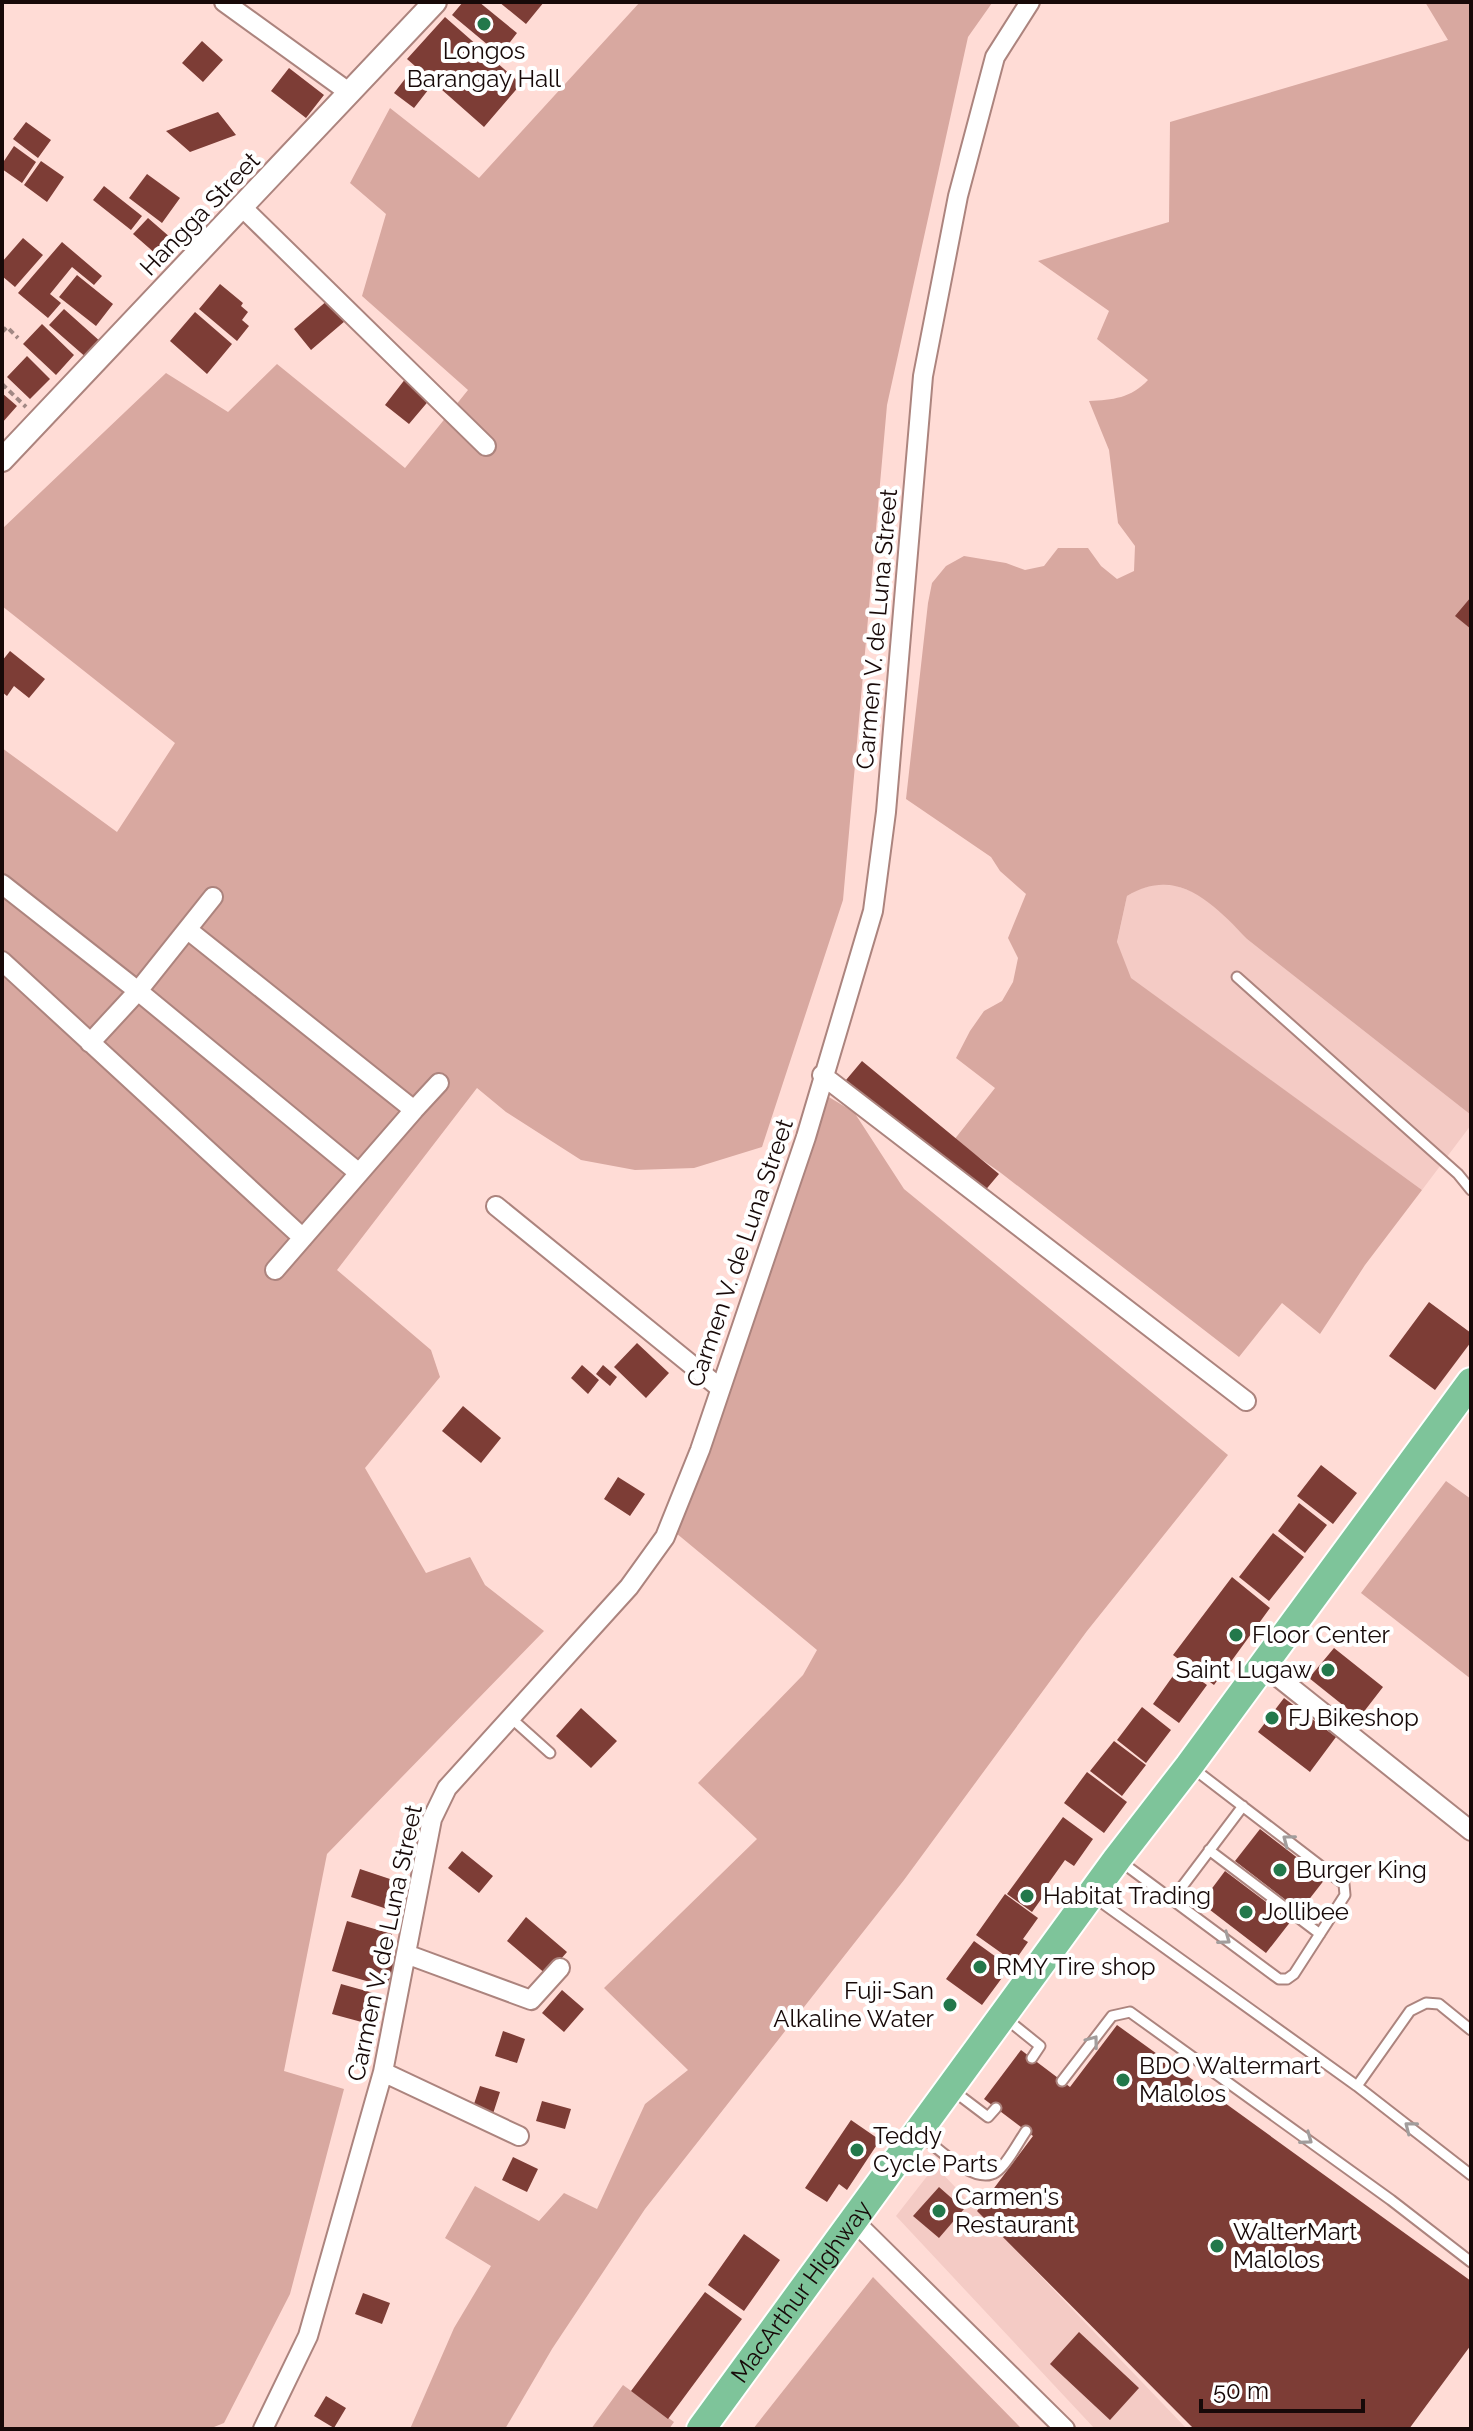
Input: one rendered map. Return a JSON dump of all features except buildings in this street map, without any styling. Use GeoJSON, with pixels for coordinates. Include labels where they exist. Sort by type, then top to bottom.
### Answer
{"type":"FeatureCollection","features":[{"type":"Feature","properties":{"kind":"highway","name":"MacArthur Highway"},"geometry":{"type":"LineString","coordinates":[[701,2429],[1093,1896],[1117,1859],[1471,1382]]}},
{"type":"Feature","properties":{"kind":"street"},"geometry":{"type":"LineString","coordinates":[[224,2],[350,93]]}},
{"type":"Feature","properties":{"kind":"street","name":"Hangga Street"},"geometry":{"type":"LineString","coordinates":[[2,460],[243,208],[434,2]]}},
{"type":"Feature","properties":{"kind":"street","name":"Carmen V. de Luna Street"},"geometry":{"type":"LineString","coordinates":[[263,2429],[308,2336],[383,2072],[432,1819],[447,1788],[629,1587],[665,1537],[700,1450],[806,1137],[873,911],[886,812],[905,565],[926,361],[958,196],[995,57],[1030,2]]}},
{"type":"Feature","properties":{"kind":"street"},"geometry":{"type":"LineString","coordinates":[[243,208],[486,446]]}},
{"type":"Feature","properties":{"kind":"street"},"geometry":{"type":"LineString","coordinates":[[4,888],[138,991],[359,1173]]}},
{"type":"Feature","properties":{"kind":"street"},"geometry":{"type":"LineString","coordinates":[[90,1043],[138,991],[213,897]]}},
{"type":"Feature","properties":{"kind":"street"},"geometry":{"type":"LineString","coordinates":[[188,930],[414,1110]]}},
{"type":"Feature","properties":{"kind":"street"},"geometry":{"type":"LineString","coordinates":[[2,961],[303,1238]]}},
{"type":"Feature","properties":{"kind":"street"},"geometry":{"type":"LineString","coordinates":[[822,1075],[1246,1401]]}},
{"type":"Feature","properties":{"kind":"street"},"geometry":{"type":"LineString","coordinates":[[275,1270],[439,1083]]}},
{"type":"Feature","properties":{"kind":"street"},"geometry":{"type":"LineString","coordinates":[[496,1206],[720,1388]]}},
{"type":"Feature","properties":{"kind":"street"},"geometry":{"type":"LineString","coordinates":[[1263,1665],[1471,1831]]}},
{"type":"Feature","properties":{"kind":"street"},"geometry":{"type":"LineString","coordinates":[[406,1954],[531,2000],[560,1968]]}},
{"type":"Feature","properties":{"kind":"street"},"geometry":{"type":"LineString","coordinates":[[383,2072],[519,2136]]}},
{"type":"Feature","properties":{"kind":"street"},"geometry":{"type":"LineString","coordinates":[[855,2222],[1065,2429]]}},
{"type":"Feature","properties":{"kind":"lane"},"geometry":{"type":"LineString","coordinates":[[1237,977],[1458,1174],[1471,1190]]}},
{"type":"Feature","properties":{"kind":"lane"},"geometry":{"type":"LineString","coordinates":[[511,1718],[550,1753]]}},
{"type":"Feature","properties":{"kind":"lane"},"geometry":{"type":"LineString","coordinates":[[1117,1859],[1279,1979],[1287,1979],[1294,1974],[1345,1895],[1344,1884],[1189,1766]]}},
{"type":"Feature","properties":{"kind":"lane"},"geometry":{"type":"LineString","coordinates":[[1172,1900],[1243,1806]]}},
{"type":"Feature","properties":{"kind":"lane"},"geometry":{"type":"LineString","coordinates":[[1209,1850],[1320,1934]]}},
{"type":"Feature","properties":{"kind":"lane"},"geometry":{"type":"LineString","coordinates":[[1093,1896],[1357,2086],[1471,2175]]}},
{"type":"Feature","properties":{"kind":"lane"},"geometry":{"type":"LineString","coordinates":[[1357,2086],[1410,2011],[1426,2003],[1439,2004],[1471,2030]]}},
{"type":"Feature","properties":{"kind":"lane"},"geometry":{"type":"LineString","coordinates":[[1062,2081],[1112,2016],[1130,2012],[1391,2200],[1471,2262]]}},
{"type":"Feature","properties":{"kind":"lane"},"geometry":{"type":"LineString","coordinates":[[1004,2017],[1040,2046],[1032,2058]]}},
{"type":"Feature","properties":{"kind":"lane"},"geometry":{"type":"LineString","coordinates":[[951,2089],[988,2117],[996,2108]]}},
{"type":"Feature","properties":{"kind":"lane"},"geometry":{"type":"LineString","coordinates":[[919,2133],[972,2174],[983,2176],[997,2172],[1026,2131]]}},
{"type":"Feature","properties":{"kind":"path"},"geometry":{"type":"LineString","coordinates":[[2,332],[7,327],[18,338]]}},
{"type":"Feature","properties":{"kind":"path"},"geometry":{"type":"LineString","coordinates":[[2,384],[40,419]]}},
{"type":"Feature","properties":{"kind":"shaded area"},"geometry":{"type":"Polygon","coordinates":[[[640,2],[992,3],[968,37],[887,405],[843,900],[762,1147],[694,1168],[635,1170],[581,1160],[506,1112],[477,1088],[337,1270],[431,1350],[440,1377],[365,1468],[426,1573],[470,1557],[485,1585],[544,1631],[327,1854],[284,2071],[344,2089],[290,2294],[224,2423],[209,2429],[2,2429],[2,748],[117,832],[175,743],[2,606],[2,529],[166,373],[228,412],[277,364],[405,468],[468,390],[362,296],[386,214],[350,183],[390,108],[479,178],[640,2]]]}},
{"type":"Feature","properties":{"kind":"shaded area"},"geometry":{"type":"Polygon","coordinates":[[[1425,2],[1471,2],[1471,1115],[1247,939],[1208,902],[1178,887],[1162,885],[1127,896],[1117,942],[1131,978],[1422,1190],[1365,1265],[1320,1334],[1282,1303],[1239,1357],[954,1140],[995,1088],[956,1058],[984,1011],[1002,1001],[1013,982],[1018,958],[1008,938],[1026,894],[1000,871],[991,857],[906,799],[928,603],[932,583],[946,566],[964,556],[1006,563],[1025,570],[1044,566],[1058,548],[1088,548],[1101,566],[1117,579],[1134,571],[1135,546],[1118,523],[1109,450],[1089,401],[1121,397],[1148,380],[1097,339],[1109,311],[1038,261],[1169,222],[1170,122],[1448,40],[1425,2]]]}},
{"type":"Feature","properties":{"kind":"shaded area"},"geometry":{"type":"Polygon","coordinates":[[[1158,884],[1200,894],[1247,939],[1471,1115],[1471,1125],[1422,1190],[1130,978],[1117,943],[1127,896],[1158,884]]]}},
{"type":"Feature","properties":{"kind":"shaded area"},"geometry":{"type":"Polygon","coordinates":[[[822,1093],[854,1112],[904,1189],[1228,1455],[1087,1631],[904,1880],[645,2209],[552,2349],[505,2429],[410,2429],[454,2328],[491,2266],[445,2238],[475,2186],[539,2221],[564,2193],[597,2209],[645,2104],[688,2070],[604,1988],[757,1839],[698,1783],[803,1675],[817,1650],[676,1533],[756,1315],[822,1093]]]}},
{"type":"Feature","properties":{"kind":"shaded area"},"geometry":{"type":"Polygon","coordinates":[[[1446,1481],[1471,1499],[1471,1679],[1361,1593],[1446,1481]]]}},
{"type":"Feature","properties":{"kind":"shaded area"},"geometry":{"type":"Polygon","coordinates":[[[935,2166],[1187,2429],[1095,2429],[896,2216],[935,2166]]]}},
{"type":"Feature","properties":{"kind":"shaded area"},"geometry":{"type":"Polygon","coordinates":[[[873,2277],[1022,2429],[753,2429],[873,2277]]]}},
{"type":"Feature","properties":{"kind":"shaded area"},"geometry":{"type":"Polygon","coordinates":[[[623,2385],[674,2422],[669,2429],[591,2429],[623,2385]]]}},
{"type":"Feature","properties":{"kind":"place","name":"Longos Barangay Hall"},"geometry":{"type":"Point","coordinates":[484,24]}},
{"type":"Feature","properties":{"kind":"place","name":"Floor Center"},"geometry":{"type":"Point","coordinates":[1236,1635]}},
{"type":"Feature","properties":{"kind":"place","name":"Saint Lugaw"},"geometry":{"type":"Point","coordinates":[1328,1670]}},
{"type":"Feature","properties":{"kind":"place","name":"FJ Bikeshop"},"geometry":{"type":"Point","coordinates":[1272,1718]}},
{"type":"Feature","properties":{"kind":"place","name":"Burger King"},"geometry":{"type":"Point","coordinates":[1280,1870]}},
{"type":"Feature","properties":{"kind":"place","name":"Habitat Trading"},"geometry":{"type":"Point","coordinates":[1027,1896]}},
{"type":"Feature","properties":{"kind":"place","name":"Jollibee"},"geometry":{"type":"Point","coordinates":[1246,1912]}},
{"type":"Feature","properties":{"kind":"place","name":"RMY Tire shop"},"geometry":{"type":"Point","coordinates":[980,1967]}},
{"type":"Feature","properties":{"kind":"place","name":"Fuji-San Alkaline Water"},"geometry":{"type":"Point","coordinates":[950,2005]}},
{"type":"Feature","properties":{"kind":"place","name":"BDO Waltermart Malolos"},"geometry":{"type":"Point","coordinates":[1123,2080]}},
{"type":"Feature","properties":{"kind":"place","name":"Teddy Cycle Parts"},"geometry":{"type":"Point","coordinates":[857,2150]}},
{"type":"Feature","properties":{"kind":"place","name":"Carmen's Restaurant"},"geometry":{"type":"Point","coordinates":[939,2211]}},
{"type":"Feature","properties":{"kind":"place","name":"WalterMart Malolos"},"geometry":{"type":"Point","coordinates":[1217,2246]}}]}
